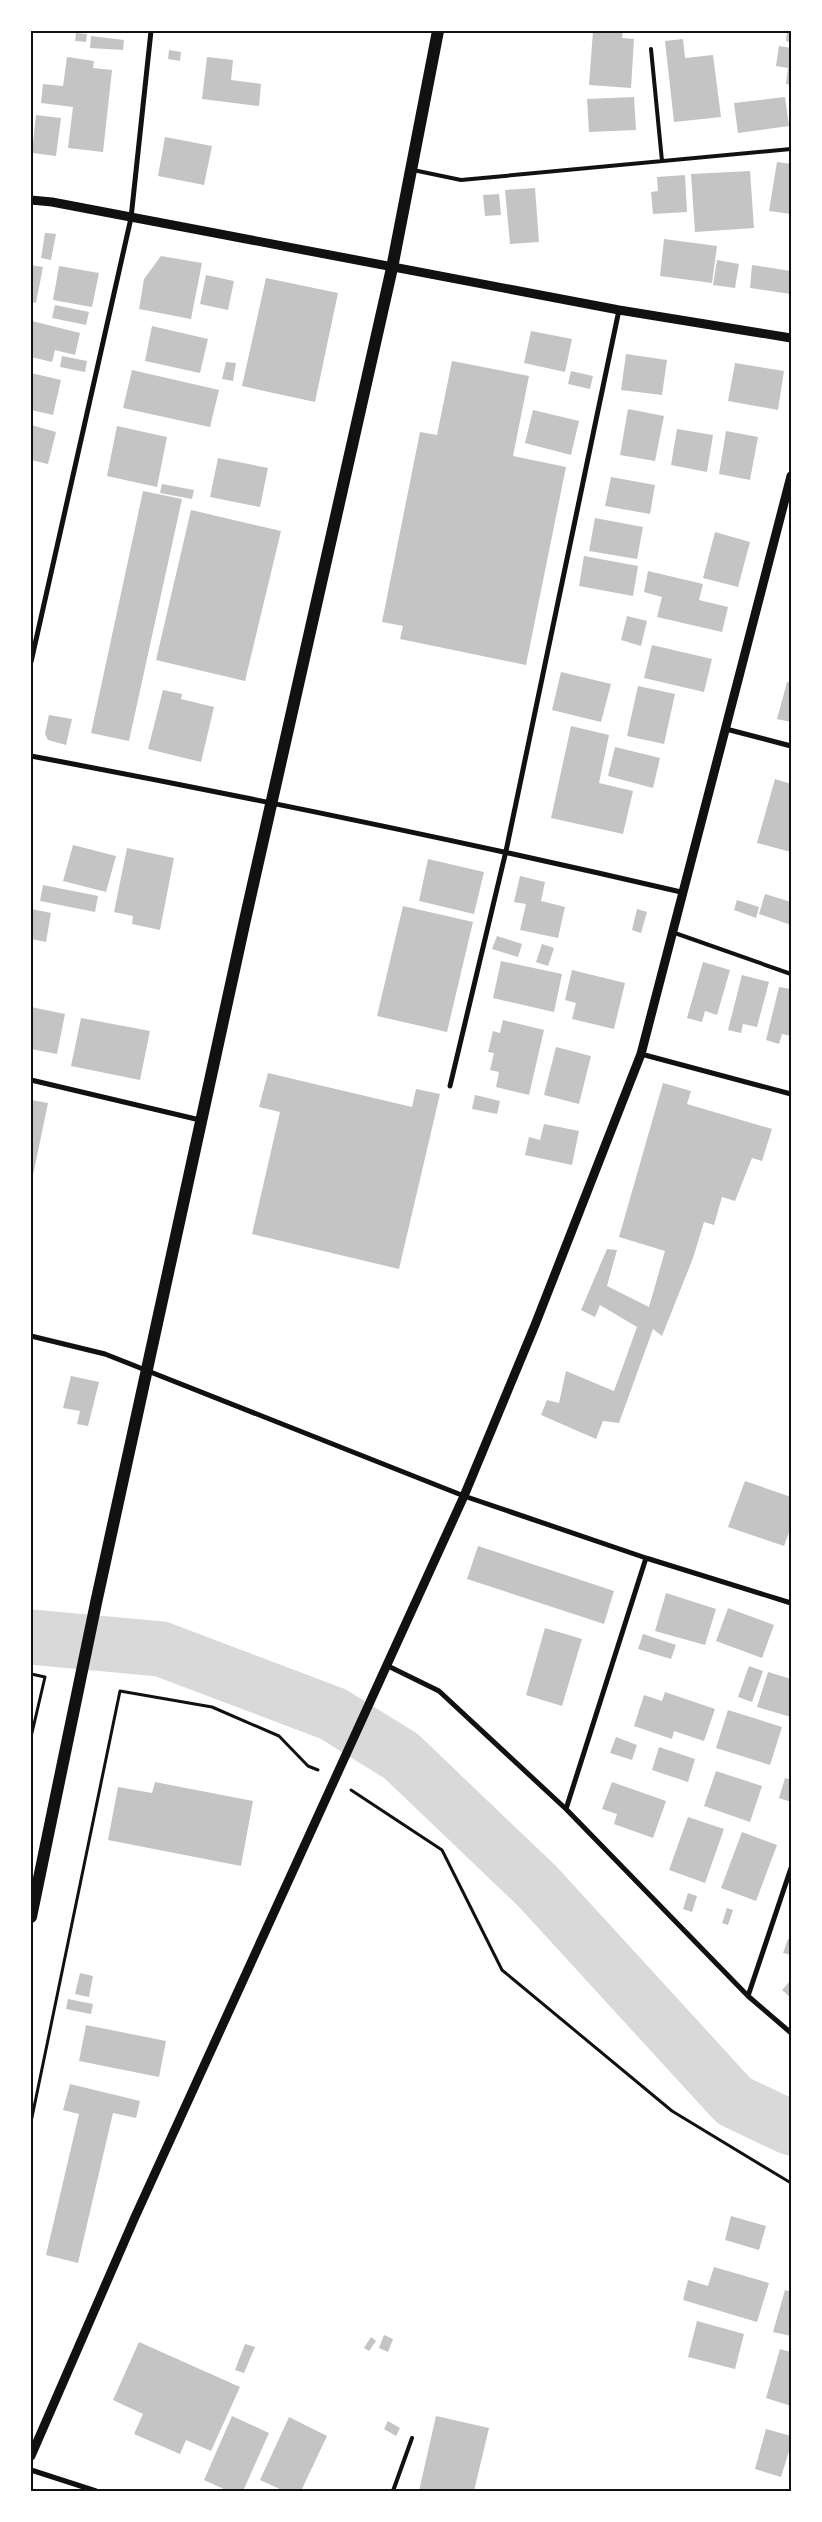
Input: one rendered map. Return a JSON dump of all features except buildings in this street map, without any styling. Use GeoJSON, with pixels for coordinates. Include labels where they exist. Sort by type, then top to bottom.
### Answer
{"type":"FeatureCollection","features":[{"type":"Feature","properties":{"kind":"main road"},"geometry":{"type":"LineString","coordinates":[[31,1917],[83,1662],[201,1120],[392,268],[438,31]]}},
{"type":"Feature","properties":{"kind":"street"},"geometry":{"type":"LineString","coordinates":[[31,662],[131,218],[151,31]]}},
{"type":"Feature","properties":{"kind":"street"},"geometry":{"type":"LineString","coordinates":[[31,200],[52,202],[619,310],[791,338]]}},
{"type":"Feature","properties":{"kind":"street"},"geometry":{"type":"LineString","coordinates":[[450,1086],[506,851],[619,310]]}},
{"type":"Feature","properties":{"kind":"street"},"geometry":{"type":"LineString","coordinates":[[31,2456],[139,2208],[464,1496],[535,1325],[641,1054],[681,892],[726,729],[791,476]]}},
{"type":"Feature","properties":{"kind":"street"},"geometry":{"type":"LineString","coordinates":[[726,729],[791,746]]}},
{"type":"Feature","properties":{"kind":"street"},"geometry":{"type":"LineString","coordinates":[[31,756],[271,801],[506,851],[681,892]]}},
{"type":"Feature","properties":{"kind":"street"},"geometry":{"type":"LineString","coordinates":[[641,1054],[791,1094]]}},
{"type":"Feature","properties":{"kind":"street"},"geometry":{"type":"LineString","coordinates":[[31,1080],[201,1120]]}},
{"type":"Feature","properties":{"kind":"street"},"geometry":{"type":"LineString","coordinates":[[31,1336],[105,1354],[464,1496],[646,1558],[791,1604]]}},
{"type":"Feature","properties":{"kind":"street"},"geometry":{"type":"LineString","coordinates":[[566,1809],[646,1558]]}},
{"type":"Feature","properties":{"kind":"street"},"geometry":{"type":"LineString","coordinates":[[386,1665],[439,1691],[566,1809],[748,1996],[791,2033]]}},
{"type":"Feature","properties":{"kind":"street"},"geometry":{"type":"LineString","coordinates":[[748,1996],[791,1868]]}},
{"type":"Feature","properties":{"kind":"street"},"geometry":{"type":"LineString","coordinates":[[31,2470],[96,2491]]}},
{"type":"Feature","properties":{"kind":"lane"},"geometry":{"type":"LineString","coordinates":[[651,49],[662,161]]}},
{"type":"Feature","properties":{"kind":"lane"},"geometry":{"type":"LineString","coordinates":[[410,170],[462,180],[791,149]]}},
{"type":"Feature","properties":{"kind":"lane"},"geometry":{"type":"LineString","coordinates":[[671,932],[791,974]]}},
{"type":"Feature","properties":{"kind":"lane"},"geometry":{"type":"LineString","coordinates":[[393,2491],[412,2438]]}},
{"type":"Feature","properties":{"kind":"path"},"geometry":{"type":"LineString","coordinates":[[31,1674],[45,1677],[31,1737]]}},
{"type":"Feature","properties":{"kind":"path"},"geometry":{"type":"LineString","coordinates":[[31,2122],[120,1691],[212,1707],[279,1736],[308,1766],[336,1778],[359,1797],[442,1850],[502,1970],[672,2111],[791,2183]]}},
{"type":"Feature","properties":{"kind":"waterway"},"geometry":{"type":"LineString","coordinates":[[31,1637],[161,1649],[333,1714],[401,1756],[538,1887],[734,2101],[791,2128]]}}]}
